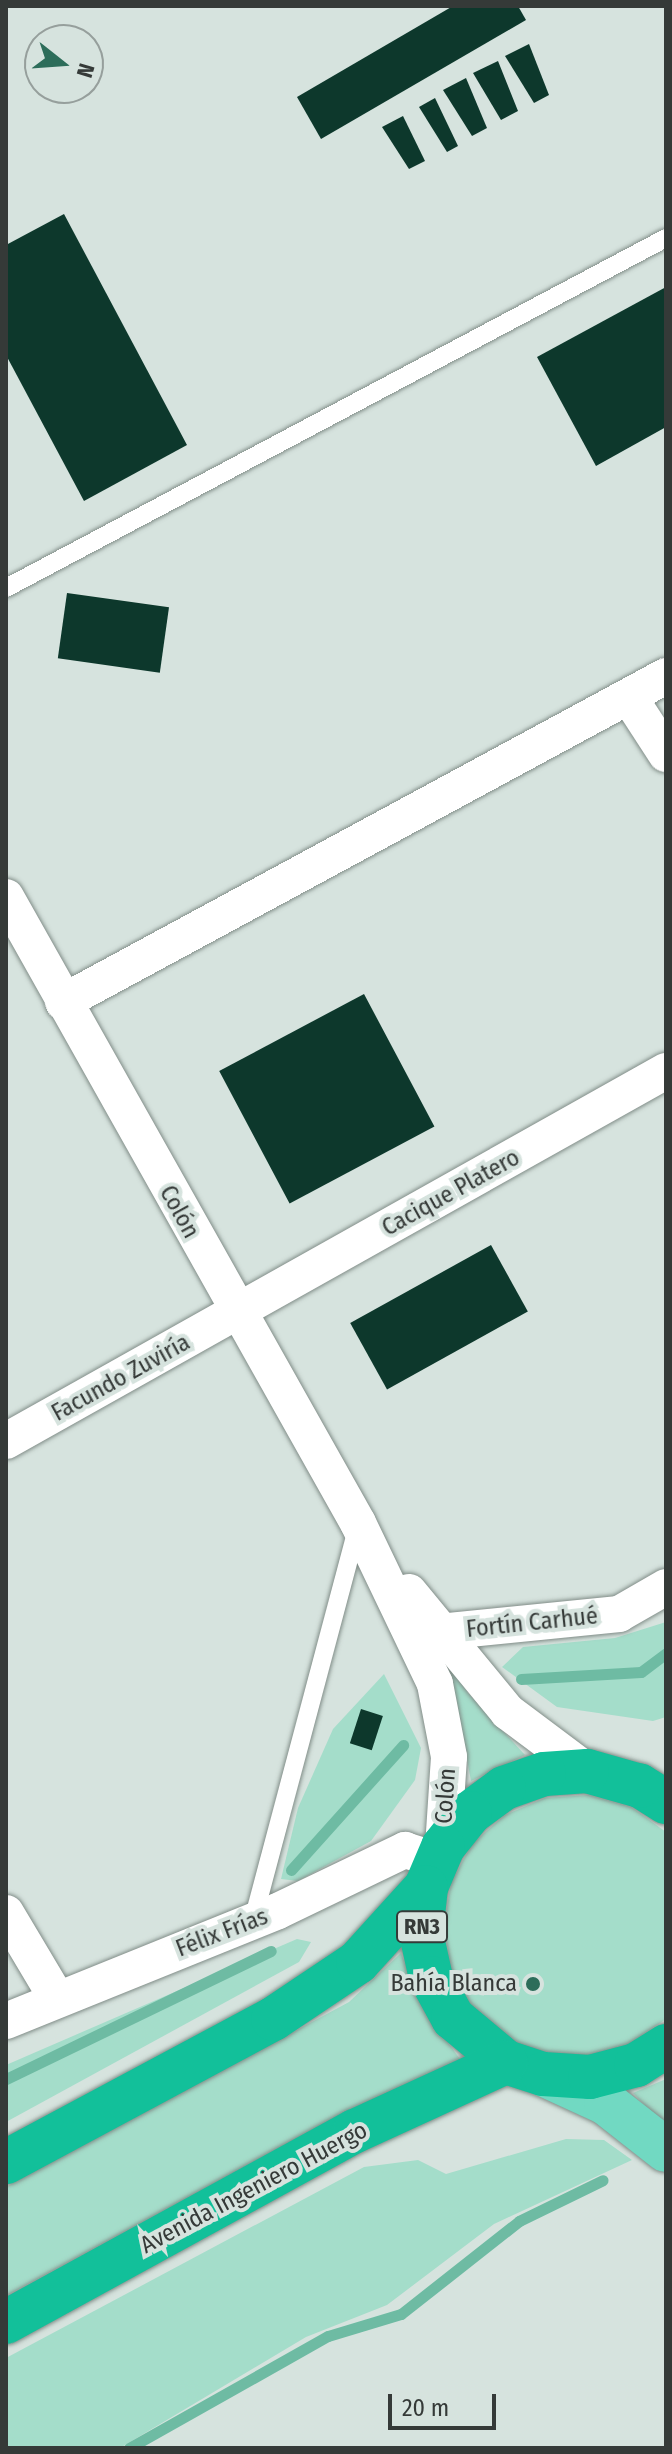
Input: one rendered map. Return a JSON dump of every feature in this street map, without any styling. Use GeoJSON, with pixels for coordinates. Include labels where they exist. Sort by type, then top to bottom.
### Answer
{"type":"FeatureCollection","features":[{"type":"Feature","properties":{"kind":"highway","name":"RN3"},"geometry":{"type":"LineString","coordinates":[[6,2162],[273,2019],[358,1962],[435,1865],[470,1813],[504,1788],[544,1774],[601,1774],[666,1763]]}},
{"type":"Feature","properties":{"kind":"highway"},"geometry":{"type":"LineString","coordinates":[[601,1774],[666,1802]]}},
{"type":"Feature","properties":{"kind":"highway","name":"RN3"},"geometry":{"type":"LineString","coordinates":[[435,1865],[421,1933],[440,1999],[468,2035],[524,2068]]}},
{"type":"Feature","properties":{"kind":"highway"},"geometry":{"type":"LineString","coordinates":[[524,2068],[614,2072],[666,2046]]}},
{"type":"Feature","properties":{"kind":"highway","name":"Avenida Ingeniero Huergo"},"geometry":{"type":"LineString","coordinates":[[6,2322],[355,2131],[524,2068]]}},
{"type":"Feature","properties":{"kind":"main road"},"geometry":{"type":"LineString","coordinates":[[524,2068],[606,2103],[666,2150]]}},
{"type":"Feature","properties":{"kind":"street"},"geometry":{"type":"LineString","coordinates":[[63,1002],[666,676]]}},
{"type":"Feature","properties":{"kind":"street"},"geometry":{"type":"LineString","coordinates":[[629,697],[666,754]]}},
{"type":"Feature","properties":{"kind":"street","name":"Colón"},"geometry":{"type":"LineString","coordinates":[[6,897],[235,1315],[358,1523],[435,1684],[449,1757],[435,1865]]}},
{"type":"Feature","properties":{"kind":"street","name":"Cacique Platero"},"geometry":{"type":"LineString","coordinates":[[235,1315],[666,1071]]}},
{"type":"Feature","properties":{"kind":"street","name":"Facundo Zuviría"},"geometry":{"type":"LineString","coordinates":[[6,1441],[235,1315]]}},
{"type":"Feature","properties":{"kind":"street","name":"Colón"},"geometry":{"type":"LineString","coordinates":[[358,1523],[439,1632],[508,1712],[601,1774]]}},
{"type":"Feature","properties":{"kind":"street","name":"Fortín Carhué"},"geometry":{"type":"LineString","coordinates":[[439,1632],[619,1614],[666,1587]]}},
{"type":"Feature","properties":{"kind":"street","name":"Félix Frías"},"geometry":{"type":"LineString","coordinates":[[6,2021],[56,1997],[253,1920],[405,1850],[435,1865]]}},
{"type":"Feature","properties":{"kind":"street"},"geometry":{"type":"LineString","coordinates":[[6,1913],[56,1997]]}},
{"type":"Feature","properties":{"kind":"lane"},"geometry":{"type":"LineString","coordinates":[[6,588],[666,238]]}},
{"type":"Feature","properties":{"kind":"lane"},"geometry":{"type":"LineString","coordinates":[[253,1920],[358,1523]]}},
{"type":"Feature","properties":{"kind":"green space"},"geometry":{"type":"Polygon","coordinates":[[[666,1622],[666,1717],[653,1721],[557,1707],[502,1667],[523,1647],[615,1638],[666,1622]]]}},
{"type":"Feature","properties":{"kind":"green space"},"geometry":{"type":"Polygon","coordinates":[[[429,1637],[468,1693],[525,1755],[471,1781],[456,1698],[429,1637]]]}},
{"type":"Feature","properties":{"kind":"green space"},"geometry":{"type":"Polygon","coordinates":[[[384,1674],[421,1748],[415,1780],[371,1841],[298,1881],[281,1879],[298,1808],[333,1729],[384,1674]]]}},
{"type":"Feature","properties":{"kind":"green space"},"geometry":{"type":"Polygon","coordinates":[[[589,1795],[631,1807],[666,1832],[666,2019],[624,2047],[583,2057],[540,2053],[502,2035],[471,2007],[451,1969],[444,1926],[451,1883],[472,1844],[505,1815],[545,1798],[589,1795]]]}},
{"type":"Feature","properties":{"kind":"green space"},"geometry":{"type":"Polygon","coordinates":[[[297,1939],[311,1942],[299,1962],[6,2122],[6,2065],[297,1939]]]}},
{"type":"Feature","properties":{"kind":"green space"},"geometry":{"type":"Polygon","coordinates":[[[401,1953],[423,2008],[465,2066],[332,2119],[6,2296],[6,2187],[349,2002],[401,1953]]]}},
{"type":"Feature","properties":{"kind":"green space"},"geometry":{"type":"Polygon","coordinates":[[[666,2079],[666,2127],[633,2093],[666,2079]]]}},
{"type":"Feature","properties":{"kind":"green space"},"geometry":{"type":"Polygon","coordinates":[[[566,2139],[604,2140],[632,2160],[494,2224],[387,2305],[306,2337],[120,2448],[6,2448],[6,2358],[364,2167],[418,2160],[446,2174],[566,2139]]]}},
{"type":"Feature","properties":{"kind":"building"},"geometry":{"type":"Polygon","coordinates":[[[453,6],[518,6],[526,20],[321,139],[297,97],[453,6]]]}},
{"type":"Feature","properties":{"kind":"building"},"geometry":{"type":"Polygon","coordinates":[[[529,44],[549,95],[534,103],[505,56],[529,44]]]}},
{"type":"Feature","properties":{"kind":"building"},"geometry":{"type":"Polygon","coordinates":[[[498,61],[518,111],[501,120],[473,73],[498,61]]]}},
{"type":"Feature","properties":{"kind":"building"},"geometry":{"type":"Polygon","coordinates":[[[466,78],[487,128],[472,136],[443,90],[466,78]]]}},
{"type":"Feature","properties":{"kind":"building"},"geometry":{"type":"Polygon","coordinates":[[[435,98],[458,146],[447,152],[419,107],[435,98]]]}},
{"type":"Feature","properties":{"kind":"building"},"geometry":{"type":"Polygon","coordinates":[[[403,116],[425,161],[409,169],[382,127],[403,116]]]}},
{"type":"Feature","properties":{"kind":"building"},"geometry":{"type":"Polygon","coordinates":[[[64,214],[187,445],[84,501],[6,355],[6,245],[64,214]]]}},
{"type":"Feature","properties":{"kind":"building"},"geometry":{"type":"Polygon","coordinates":[[[666,287],[666,427],[596,466],[537,357],[666,287]]]}},
{"type":"Feature","properties":{"kind":"building"},"geometry":{"type":"Polygon","coordinates":[[[67,593],[169,607],[160,673],[58,658],[67,593]]]}},
{"type":"Feature","properties":{"kind":"building"},"geometry":{"type":"Polygon","coordinates":[[[364,994],[434,1126],[290,1203],[219,1071],[364,994]]]}},
{"type":"Feature","properties":{"kind":"building"},"geometry":{"type":"Polygon","coordinates":[[[491,1245],[528,1311],[387,1390],[350,1323],[491,1245]]]}},
{"type":"Feature","properties":{"kind":"building"},"geometry":{"type":"Polygon","coordinates":[[[361,1709],[383,1716],[372,1750],[350,1743],[361,1709]]]}},
{"type":"Feature","properties":{"kind":"waterway"},"geometry":{"type":"LineString","coordinates":[[521,1679],[641,1672],[666,1653]]}},
{"type":"Feature","properties":{"kind":"waterway"},"geometry":{"type":"LineString","coordinates":[[291,1870],[403,1745]]}},
{"type":"Feature","properties":{"kind":"waterway"},"geometry":{"type":"LineString","coordinates":[[6,2079],[271,1951]]}},
{"type":"Feature","properties":{"kind":"waterway"},"geometry":{"type":"LineString","coordinates":[[129,2448],[328,2336],[401,2314],[519,2221],[603,2180]]}},
{"type":"Feature","properties":{"kind":"place","name":"Bahía Blanca"},"geometry":{"type":"Point","coordinates":[533,1984]}}]}
